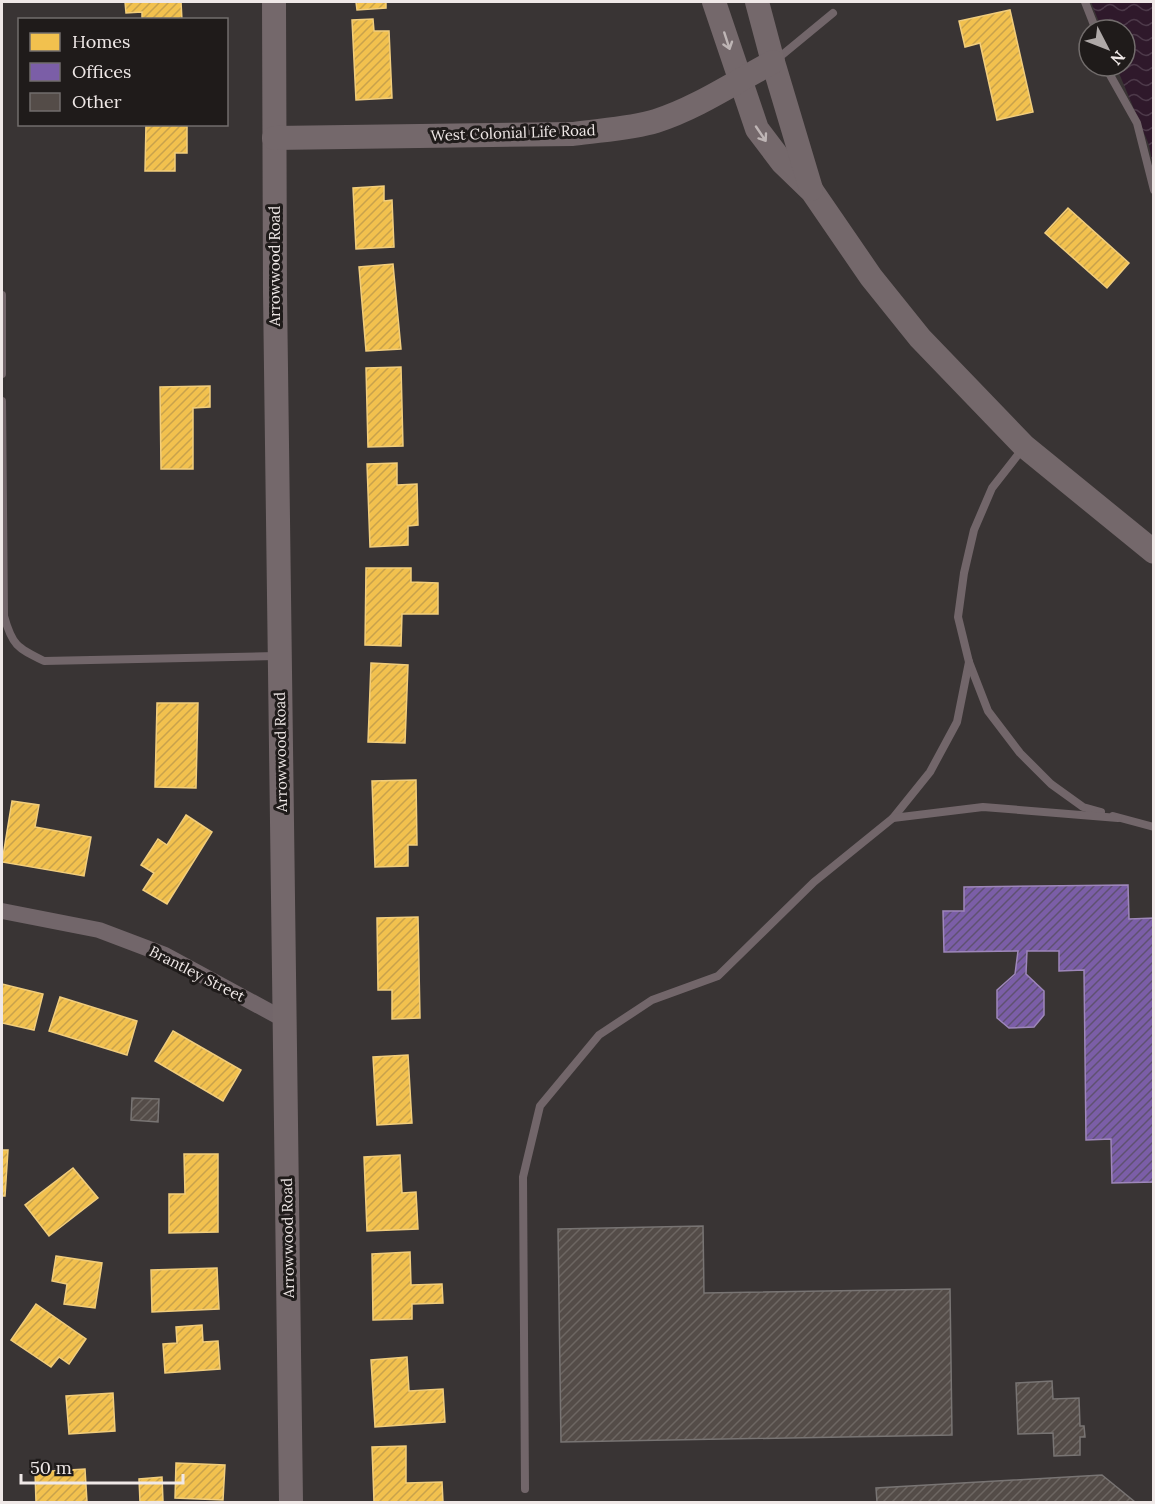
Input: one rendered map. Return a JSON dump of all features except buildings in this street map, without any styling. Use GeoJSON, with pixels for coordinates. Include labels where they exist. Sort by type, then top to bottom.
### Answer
{"type":"FeatureCollection","features":[{"type":"Feature","properties":{"kind":"street","name":"Arrowwood Road"},"geometry":{"type":"LineString","coordinates":[[274,2],[291,1503]]}},
{"type":"Feature","properties":{"kind":"street"},"geometry":{"type":"LineString","coordinates":[[714,2],[757,129],[782,162],[812,191],[871,277],[920,338],[1024,446],[1154,552]]}},
{"type":"Feature","properties":{"kind":"street"},"geometry":{"type":"LineString","coordinates":[[757,2],[812,191]]}},
{"type":"Feature","properties":{"kind":"street","name":"West Colonial Life Road"},"geometry":{"type":"LineString","coordinates":[[274,138],[573,134],[655,121],[694,105],[773,62]]}},
{"type":"Feature","properties":{"kind":"street","name":"Brantley Street"},"geometry":{"type":"LineString","coordinates":[[2,911],[99,930],[165,955],[285,1020]]}},
{"type":"Feature","properties":{"kind":"lane"},"geometry":{"type":"LineString","coordinates":[[1085,2],[1091,18]]}},
{"type":"Feature","properties":{"kind":"lane"},"geometry":{"type":"LineString","coordinates":[[773,62],[834,13]]}},
{"type":"Feature","properties":{"kind":"lane"},"geometry":{"type":"LineString","coordinates":[[1112,78],[1137,123],[1154,190]]}},
{"type":"Feature","properties":{"kind":"lane"},"geometry":{"type":"LineString","coordinates":[[2,295],[2,374]]}},
{"type":"Feature","properties":{"kind":"lane"},"geometry":{"type":"LineString","coordinates":[[2,401],[3,616],[10,638],[23,651],[44,661],[280,656]]}},
{"type":"Feature","properties":{"kind":"lane"},"geometry":{"type":"LineString","coordinates":[[1024,446],[992,488],[974,530],[964,573],[958,617],[969,662],[988,711],[1020,753],[1051,784],[1083,807],[1154,827]]}},
{"type":"Feature","properties":{"kind":"lane"},"geometry":{"type":"LineString","coordinates":[[525,1489],[523,1177],[540,1106],[599,1035],[652,1000],[718,976],[814,882],[893,818],[930,772],[957,722],[969,662]]}},
{"type":"Feature","properties":{"kind":"lane"},"geometry":{"type":"LineString","coordinates":[[893,818],[982,807],[1118,818]]}},
{"type":"Feature","properties":{"kind":"water"},"geometry":{"type":"Polygon","coordinates":[[[1091,2],[1153,2],[1153,166],[1149,145],[1121,78],[1137,78],[1137,18],[1097,18],[1091,2]]]}}]}
